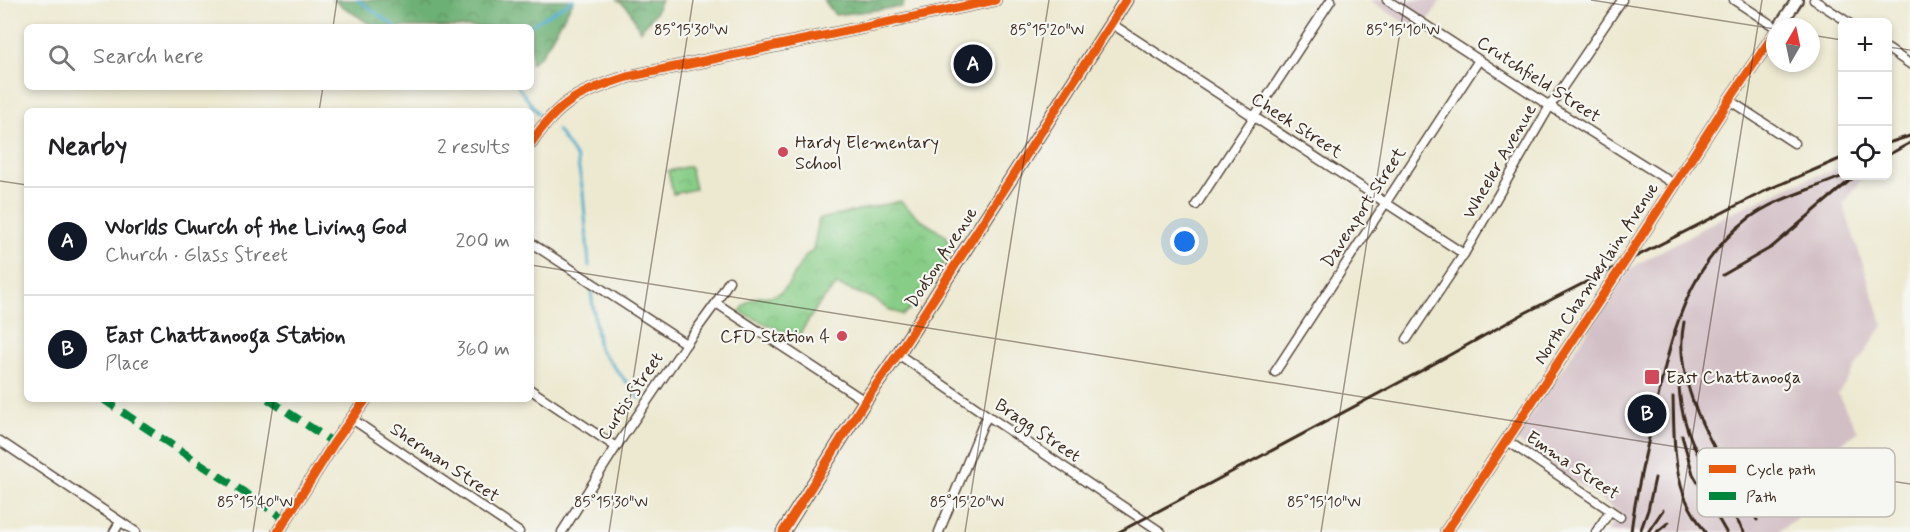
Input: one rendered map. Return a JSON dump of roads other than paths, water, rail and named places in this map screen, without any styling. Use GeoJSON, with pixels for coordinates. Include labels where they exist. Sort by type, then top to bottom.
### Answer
{"type":"FeatureCollection","features":[{"type":"Feature","properties":{"kind":"main road","name":"Dodson Avenue"},"geometry":{"type":"LineString","coordinates":[[783,532],[865,401],[898,354],[1126,0]]}},
{"type":"Feature","properties":{"kind":"street"},"geometry":{"type":"LineString","coordinates":[[534,139],[549,118],[566,103],[593,88],[627,77],[995,0]]}},
{"type":"Feature","properties":{"kind":"street"},"geometry":{"type":"LineString","coordinates":[[1196,206],[1331,0]]}},
{"type":"Feature","properties":{"kind":"street","name":"Crutchfield Street"},"geometry":{"type":"LineString","coordinates":[[1387,0],[1674,184]]}},
{"type":"Feature","properties":{"kind":"street","name":"Wheeler Avenue"},"geometry":{"type":"LineString","coordinates":[[1407,339],[1464,254],[1550,105],[1622,0]]}},
{"type":"Feature","properties":{"kind":"street"},"geometry":{"type":"LineString","coordinates":[[1734,0],[1766,20]]}},
{"type":"Feature","properties":{"kind":"street"},"geometry":{"type":"LineString","coordinates":[[1784,18],[1797,0]]}},
{"type":"Feature","properties":{"kind":"street"},"geometry":{"type":"LineString","coordinates":[[1814,0],[1842,18]]}},
{"type":"Feature","properties":{"kind":"street","name":"Cheek Street"},"geometry":{"type":"LineString","coordinates":[[1112,24],[1464,254]]}},
{"type":"Feature","properties":{"kind":"street","name":"North Chamberlain Avenue"},"geometry":{"type":"LineString","coordinates":[[1446,532],[1766,46]]}},
{"type":"Feature","properties":{"kind":"street"},"geometry":{"type":"LineString","coordinates":[[1892,52],[1910,64]]}},
{"type":"Feature","properties":{"kind":"street","name":"Davenport Street"},"geometry":{"type":"LineString","coordinates":[[1275,372],[1479,60]]}},
{"type":"Feature","properties":{"kind":"street"},"geometry":{"type":"LineString","coordinates":[[1729,100],[1794,143]]}},
{"type":"Feature","properties":{"kind":"street"},"geometry":{"type":"LineString","coordinates":[[534,245],[686,344]]}},
{"type":"Feature","properties":{"kind":"street","name":"Curtis Street"},"geometry":{"type":"LineString","coordinates":[[562,532],[616,447],[729,281]]}},
{"type":"Feature","properties":{"kind":"street"},"geometry":{"type":"LineString","coordinates":[[716,303],[865,401]]}},
{"type":"Feature","properties":{"kind":"street","name":"Bragg Street"},"geometry":{"type":"LineString","coordinates":[[898,354],[1161,532]]}},
{"type":"Feature","properties":{"kind":"street"},"geometry":{"type":"LineString","coordinates":[[534,392],[616,447]]}},
{"type":"Feature","properties":{"kind":"street"},"geometry":{"type":"LineString","coordinates":[[278,532],[334,443],[364,402]]}},
{"type":"Feature","properties":{"kind":"street"},"geometry":{"type":"LineString","coordinates":[[939,532],[988,416]]}},
{"type":"Feature","properties":{"kind":"street","name":"Sherman Street"},"geometry":{"type":"LineString","coordinates":[[352,419],[519,532]]}},
{"type":"Feature","properties":{"kind":"street","name":"Emma Street"},"geometry":{"type":"LineString","coordinates":[[1506,440],[1620,518]]}},
{"type":"Feature","properties":{"kind":"street"},"geometry":{"type":"LineString","coordinates":[[0,441],[136,532]]}},
{"type":"Feature","properties":{"kind":"street"},"geometry":{"type":"LineString","coordinates":[[1596,532],[1610,511]]}},
{"type":"Feature","properties":{"kind":"street"},"geometry":{"type":"LineString","coordinates":[[114,532],[120,522]]}},
{"type":"Feature","properties":{"kind":"waterway"},"geometry":{"type":"LineString","coordinates":[[358,0],[392,24]]}},
{"type":"Feature","properties":{"kind":"waterway"},"geometry":{"type":"LineString","coordinates":[[533,24],[573,0]]}},
{"type":"Feature","properties":{"kind":"waterway"},"geometry":{"type":"LineString","coordinates":[[520,90],[538,113]]}},
{"type":"Feature","properties":{"kind":"waterway"},"geometry":{"type":"LineString","coordinates":[[557,130],[577,159],[583,192],[589,266]]}},
{"type":"Feature","properties":{"kind":"waterway"},"geometry":{"type":"LineString","coordinates":[[591,292],[599,349],[640,398]]}},
{"type":"Feature","properties":{"kind":"railway"},"geometry":{"type":"LineString","coordinates":[[1892,142],[1910,136]]}},
{"type":"Feature","properties":{"kind":"railway"},"geometry":{"type":"LineString","coordinates":[[1892,153],[1910,143]]}},
{"type":"Feature","properties":{"kind":"railway"},"geometry":{"type":"LineString","coordinates":[[1119,532],[1523,314],[1767,190],[1838,160]]}},
{"type":"Feature","properties":{"kind":"railway"},"geometry":{"type":"LineString","coordinates":[[1631,532],[1640,479],[1672,340],[1681,313],[1707,262],[1725,240],[1748,219],[1782,200],[1838,178]]}},
{"type":"Feature","properties":{"kind":"railway"},"geometry":{"type":"LineString","coordinates":[[1723,275],[1772,247],[1850,180]]}},
{"type":"Feature","properties":{"kind":"railway"},"geometry":{"type":"LineString","coordinates":[[1684,322],[1682,348],[1685,374],[1692,400],[1715,448]]}},
{"type":"Feature","properties":{"kind":"railway"},"geometry":{"type":"LineString","coordinates":[[1679,376],[1684,419],[1697,452]]}},
{"type":"Feature","properties":{"kind":"railway"},"geometry":{"type":"LineString","coordinates":[[1673,397],[1675,447],[1680,483],[1688,505],[1705,532]]}},
{"type":"Feature","properties":{"kind":"railway"},"geometry":{"type":"LineString","coordinates":[[1682,436],[1697,481]]}},
{"type":"Feature","properties":{"kind":"railway"},"geometry":{"type":"LineString","coordinates":[[1640,532],[1648,510],[1655,478]]}},
{"type":"Feature","properties":{"kind":"railway"},"geometry":{"type":"LineString","coordinates":[[1648,532],[1663,510]]}},
{"type":"Feature","properties":{"kind":"railway"},"geometry":{"type":"LineString","coordinates":[[1717,517],[1726,532]]}},
{"type":"Feature","properties":{"kind":"railway"},"geometry":{"type":"LineString","coordinates":[[1735,517],[1744,532]]}},
{"type":"Feature","properties":{"kind":"railway"},"geometry":{"type":"LineString","coordinates":[[1657,532],[1669,522]]}},
{"type":"Feature","properties":{"kind":"place","name":"Worlds Church of the Living God"},"geometry":{"type":"Point","coordinates":[973,64]}},
{"type":"Feature","properties":{"kind":"place","name":"Hardy Elementary School"},"geometry":{"type":"Point","coordinates":[783,152]}},
{"type":"Feature","properties":{"kind":"place","name":"CFD Station 4"},"geometry":{"type":"Point","coordinates":[842,336]}},
{"type":"Feature","properties":{"kind":"place","name":"East Chattanooga"},"geometry":{"type":"Point","coordinates":[1652,377]}},
{"type":"Feature","properties":{"kind":"place","name":"East Chattanooga Station"},"geometry":{"type":"Point","coordinates":[1647,414]}}]}
